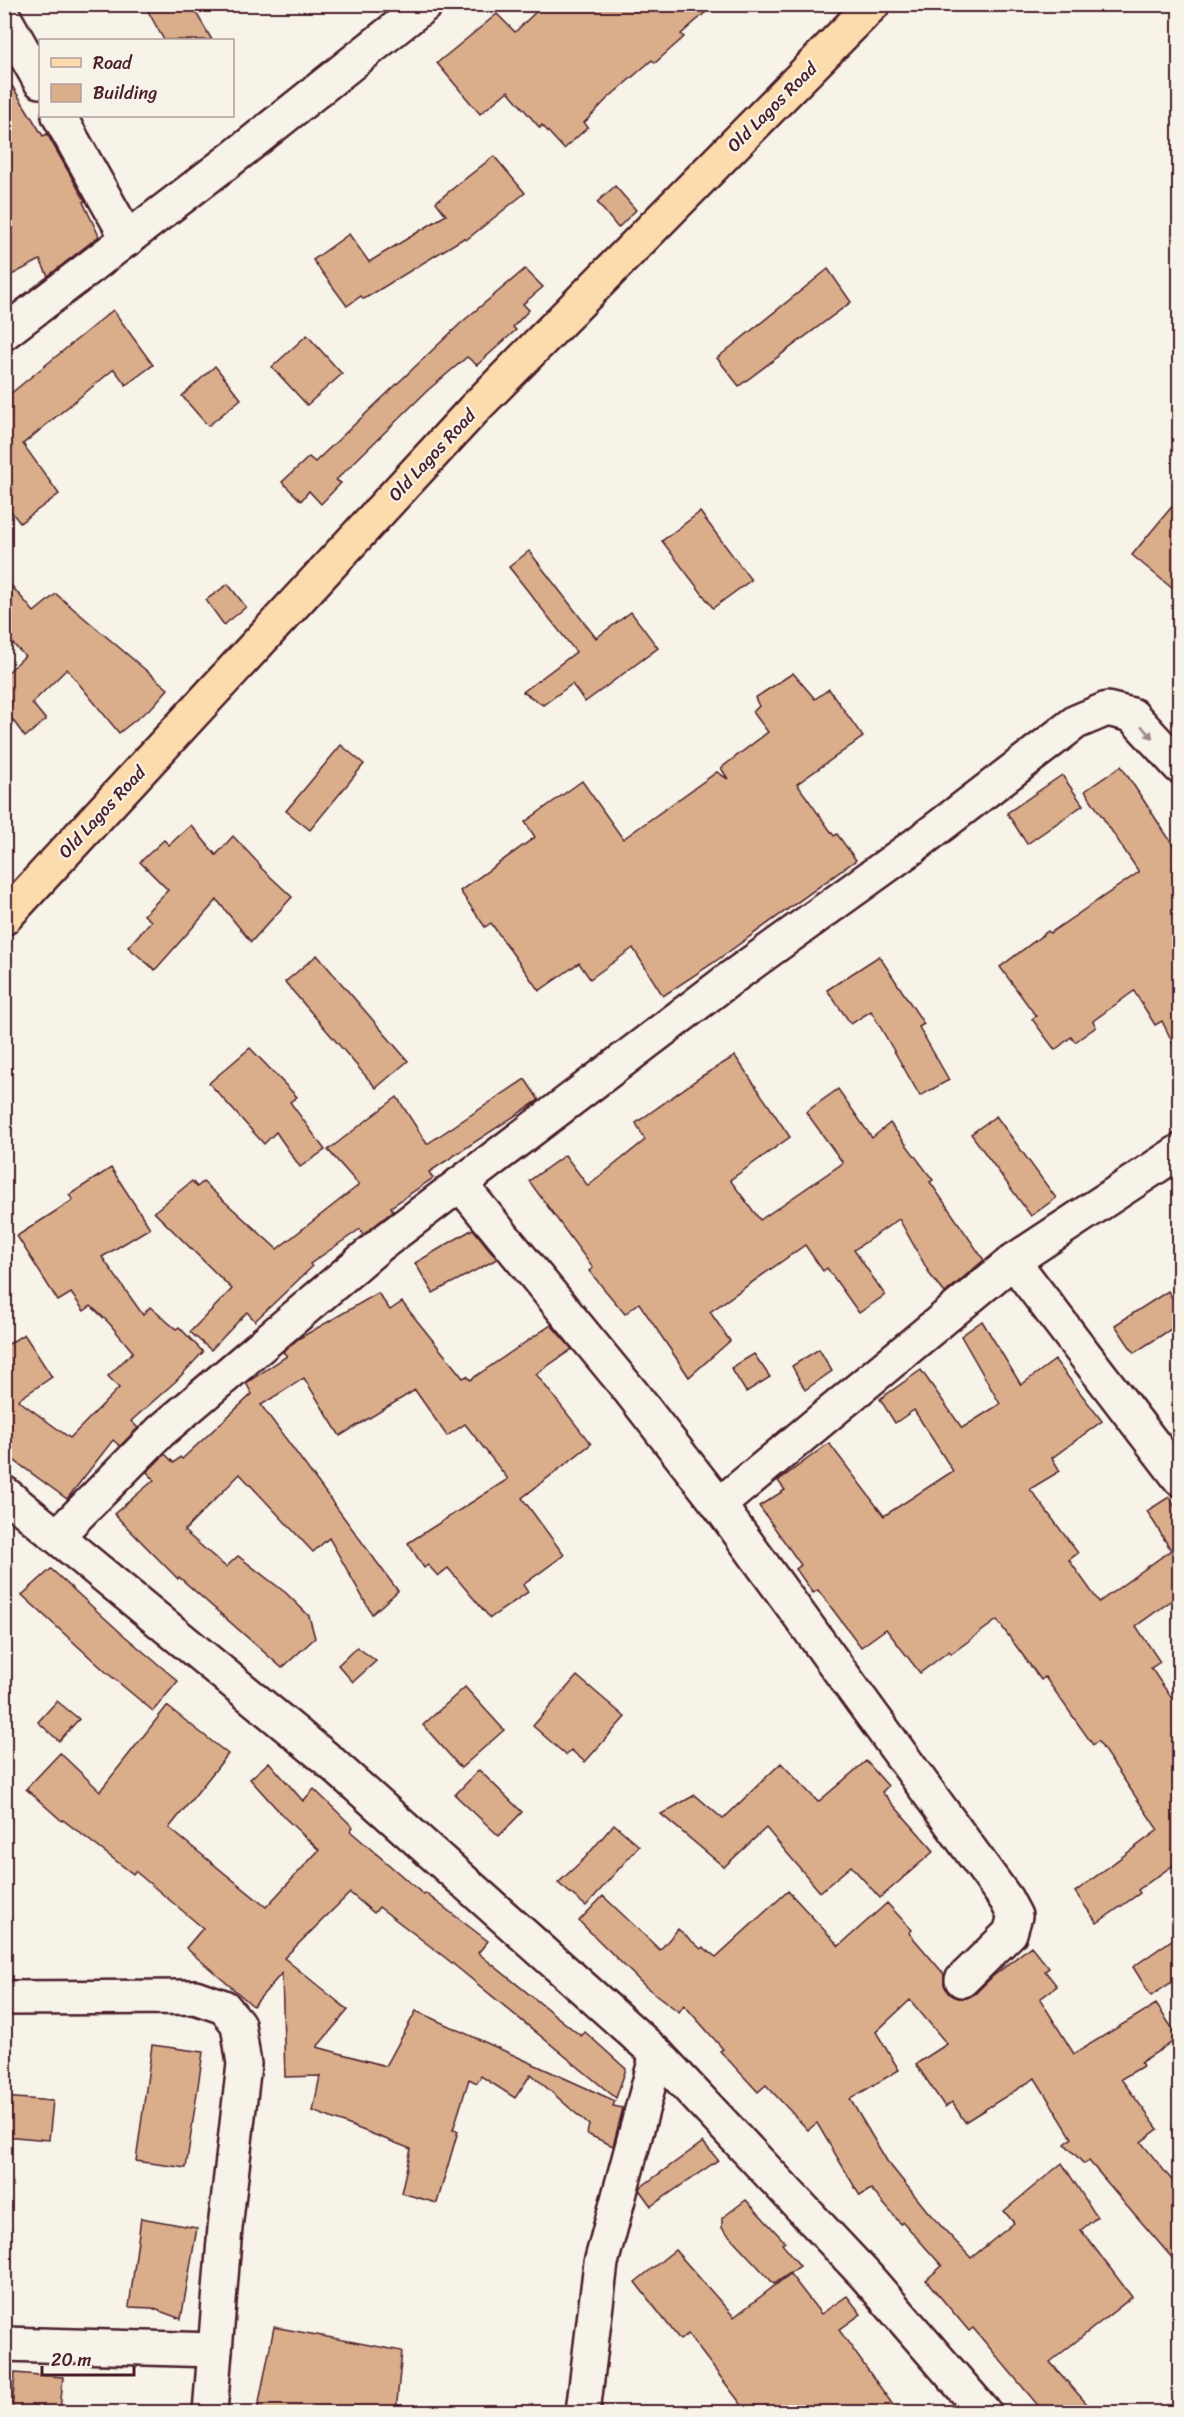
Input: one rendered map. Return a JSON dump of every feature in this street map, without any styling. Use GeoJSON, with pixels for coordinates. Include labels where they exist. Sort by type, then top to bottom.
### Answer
{"type":"FeatureCollection","features":[{"type":"Feature","properties":{"kind":"main road","name":"Old Lagos Road"},"geometry":{"type":"LineString","coordinates":[[4,918],[476,407],[873,4]]}},
{"type":"Feature","properties":{"kind":"street"},"geometry":{"type":"LineString","coordinates":[[4,333],[426,4]]}},
{"type":"Feature","properties":{"kind":"street"},"geometry":{"type":"LineString","coordinates":[[4,17],[39,79]]}},
{"type":"Feature","properties":{"kind":"street"},"geometry":{"type":"LineString","coordinates":[[60,117],[128,238]]}},
{"type":"Feature","properties":{"kind":"street"},"geometry":{"type":"LineString","coordinates":[[57,1536],[161,1431],[381,1244],[731,978],[914,846],[1076,722],[1107,709],[1132,715],[1179,767]]}},
{"type":"Feature","properties":{"kind":"street"},"geometry":{"type":"LineString","coordinates":[[719,1505],[1013,1261],[1179,1151]]}},
{"type":"Feature","properties":{"kind":"street"},"geometry":{"type":"LineString","coordinates":[[460,1184],[631,1392],[719,1505],[1006,1899],[1015,1916],[1010,1933],[962,1980]]}},
{"type":"Feature","properties":{"kind":"street"},"geometry":{"type":"LineString","coordinates":[[1013,1261],[1179,1479]]}},
{"type":"Feature","properties":{"kind":"street"},"geometry":{"type":"LineString","coordinates":[[4,1493],[327,1760],[657,2054],[866,2276],[984,2412]]}},
{"type":"Feature","properties":{"kind":"street"},"geometry":{"type":"LineString","coordinates":[[4,1998],[195,1997],[224,2007],[238,2024],[244,2064],[225,2228],[210,2412]]}},
{"type":"Feature","properties":{"kind":"street"},"geometry":{"type":"LineString","coordinates":[[583,2412],[601,2263],[657,2054]]}},
{"type":"Feature","properties":{"kind":"street"},"geometry":{"type":"LineString","coordinates":[[4,2344],[215,2350]]}},
{"type":"Feature","properties":{"kind":"building"},"geometry":{"type":"Polygon","coordinates":[[[144,4],[191,4],[211,39],[163,39],[144,4]]]}},
{"type":"Feature","properties":{"kind":"building"},"geometry":{"type":"Polygon","coordinates":[[[544,4],[715,4],[681,34],[684,37],[655,63],[652,60],[607,99],[584,123],[588,127],[564,149],[542,125],[540,128],[508,91],[480,114],[437,63],[497,14],[515,32],[544,4]]]}},
{"type":"Feature","properties":{"kind":"building"},"geometry":{"type":"Polygon","coordinates":[[[4,73],[43,136],[47,134],[85,201],[83,202],[99,236],[48,276],[40,260],[4,279],[4,73]]]}},
{"type":"Feature","properties":{"kind":"building"},"geometry":{"type":"Polygon","coordinates":[[[494,156],[525,193],[466,240],[464,238],[364,299],[361,296],[347,306],[313,260],[349,234],[369,262],[446,215],[436,202],[494,156]]]}},
{"type":"Feature","properties":{"kind":"building"},"geometry":{"type":"Polygon","coordinates":[[[615,186],[636,210],[618,228],[597,202],[615,186]]]}},
{"type":"Feature","properties":{"kind":"building"},"geometry":{"type":"Polygon","coordinates":[[[525,269],[543,287],[523,304],[529,310],[513,327],[516,330],[477,365],[467,357],[428,390],[336,480],[341,483],[321,504],[309,491],[301,501],[282,482],[309,457],[315,462],[462,322],[525,269]]]}},
{"type":"Feature","properties":{"kind":"building"},"geometry":{"type":"Polygon","coordinates":[[[828,269],[851,302],[739,386],[717,358],[828,269]]]}},
{"type":"Feature","properties":{"kind":"building"},"geometry":{"type":"Polygon","coordinates":[[[113,310],[153,365],[126,385],[114,369],[23,444],[59,494],[20,523],[4,502],[4,399],[113,310]]]}},
{"type":"Feature","properties":{"kind":"building"},"geometry":{"type":"Polygon","coordinates":[[[307,335],[342,374],[307,405],[272,367],[307,335]]]}},
{"type":"Feature","properties":{"kind":"building"},"geometry":{"type":"Polygon","coordinates":[[[215,366],[241,399],[208,426],[182,396],[215,366]]]}},
{"type":"Feature","properties":{"kind":"building"},"geometry":{"type":"Polygon","coordinates":[[[1179,498],[1179,594],[1132,555],[1179,498]]]}},
{"type":"Feature","properties":{"kind":"building"},"geometry":{"type":"Polygon","coordinates":[[[700,512],[751,580],[713,608],[662,541],[700,512]]]}},
{"type":"Feature","properties":{"kind":"building"},"geometry":{"type":"Polygon","coordinates":[[[529,551],[596,638],[631,612],[658,648],[585,702],[572,684],[543,705],[523,692],[576,652],[509,567],[529,551]]]}},
{"type":"Feature","properties":{"kind":"building"},"geometry":{"type":"Polygon","coordinates":[[[4,577],[34,612],[56,594],[168,689],[153,706],[119,733],[67,669],[32,703],[46,720],[25,737],[4,708],[4,676],[25,656],[4,635],[4,577]]]}},
{"type":"Feature","properties":{"kind":"building"},"geometry":{"type":"Polygon","coordinates":[[[228,584],[246,607],[224,625],[206,600],[228,584]]]}},
{"type":"Feature","properties":{"kind":"building"},"geometry":{"type":"Polygon","coordinates":[[[793,673],[815,699],[829,689],[863,737],[797,784],[834,836],[837,834],[856,860],[713,963],[663,996],[633,948],[590,979],[579,963],[539,991],[491,923],[485,927],[460,891],[535,837],[525,822],[582,781],[623,839],[717,772],[728,779],[721,768],[768,732],[753,712],[759,706],[755,698],[793,673]]]}},
{"type":"Feature","properties":{"kind":"building"},"geometry":{"type":"Polygon","coordinates":[[[341,745],[364,764],[310,830],[286,811],[341,745]]]}},
{"type":"Feature","properties":{"kind":"building"},"geometry":{"type":"Polygon","coordinates":[[[1121,766],[1179,854],[1179,1056],[1162,1021],[1155,1025],[1134,991],[1093,1021],[1096,1027],[1075,1042],[1071,1037],[1055,1050],[1032,1019],[1036,1016],[1000,967],[1048,931],[1050,933],[1139,872],[1085,791],[1121,766]]]}},
{"type":"Feature","properties":{"kind":"building"},"geometry":{"type":"Polygon","coordinates":[[[1062,775],[1083,805],[1027,844],[1007,813],[1062,775]]]}},
{"type":"Feature","properties":{"kind":"building"},"geometry":{"type":"Polygon","coordinates":[[[191,825],[216,855],[233,836],[260,867],[292,897],[251,942],[217,900],[155,970],[128,947],[151,921],[144,915],[168,890],[140,862],[164,840],[169,845],[191,825]]]}},
{"type":"Feature","properties":{"kind":"building"},"geometry":{"type":"Polygon","coordinates":[[[317,955],[408,1061],[376,1088],[285,982],[317,955]]]}},
{"type":"Feature","properties":{"kind":"building"},"geometry":{"type":"Polygon","coordinates":[[[879,956],[924,1024],[919,1027],[949,1080],[920,1096],[871,1011],[851,1024],[827,990],[879,956]]]}},
{"type":"Feature","properties":{"kind":"building"},"geometry":{"type":"Polygon","coordinates":[[[250,1048],[297,1097],[290,1102],[325,1150],[300,1167],[276,1132],[264,1144],[209,1083],[250,1048]]]}},
{"type":"Feature","properties":{"kind":"building"},"geometry":{"type":"Polygon","coordinates":[[[735,1056],[790,1137],[730,1180],[760,1220],[843,1163],[806,1112],[838,1089],[872,1138],[890,1123],[933,1180],[930,1182],[984,1260],[945,1293],[931,1276],[899,1219],[854,1250],[885,1295],[859,1313],[827,1268],[823,1271],[805,1245],[710,1312],[730,1341],[689,1377],[639,1303],[625,1314],[589,1271],[593,1268],[529,1181],[565,1155],[588,1186],[645,1140],[636,1123],[702,1076],[735,1056]]]}},
{"type":"Feature","properties":{"kind":"building"},"geometry":{"type":"Polygon","coordinates":[[[525,1079],[539,1100],[429,1172],[433,1178],[391,1207],[393,1211],[363,1235],[360,1229],[310,1264],[312,1267],[255,1321],[247,1312],[211,1350],[190,1332],[232,1289],[154,1212],[192,1181],[197,1187],[203,1182],[277,1249],[359,1185],[328,1150],[397,1097],[427,1144],[525,1079]]]}},
{"type":"Feature","properties":{"kind":"building"},"geometry":{"type":"Polygon","coordinates":[[[996,1116],[1056,1198],[1031,1216],[971,1134],[996,1116]]]}},
{"type":"Feature","properties":{"kind":"building"},"geometry":{"type":"Polygon","coordinates":[[[111,1168],[150,1228],[102,1257],[143,1315],[150,1307],[176,1329],[179,1327],[203,1352],[176,1381],[131,1421],[138,1428],[120,1446],[113,1440],[67,1499],[4,1453],[4,1347],[24,1334],[52,1377],[18,1400],[70,1438],[119,1388],[108,1376],[133,1352],[109,1323],[91,1306],[84,1311],[71,1293],[58,1301],[17,1236],[73,1200],[69,1195],[111,1168]]]}},
{"type":"Feature","properties":{"kind":"building"},"geometry":{"type":"Polygon","coordinates":[[[473,1229],[497,1259],[433,1293],[415,1263],[473,1229]]]}},
{"type":"Feature","properties":{"kind":"building"},"geometry":{"type":"Polygon","coordinates":[[[1168,1291],[1179,1309],[1179,1324],[1134,1353],[1115,1325],[1168,1291]]]}},
{"type":"Feature","properties":{"kind":"building"},"geometry":{"type":"Polygon","coordinates":[[[378,1293],[390,1310],[402,1302],[463,1378],[467,1376],[470,1380],[551,1325],[572,1349],[536,1374],[591,1444],[522,1498],[564,1555],[523,1585],[528,1592],[490,1618],[448,1568],[438,1576],[428,1565],[424,1568],[408,1543],[508,1479],[465,1424],[447,1436],[415,1390],[340,1436],[304,1378],[261,1405],[398,1591],[372,1614],[329,1538],[313,1552],[240,1474],[184,1531],[226,1567],[238,1556],[286,1593],[309,1616],[315,1638],[282,1668],[179,1577],[178,1579],[114,1514],[154,1480],[147,1472],[165,1454],[174,1463],[180,1457],[182,1459],[252,1394],[246,1383],[287,1356],[283,1352],[298,1339],[378,1293]]]}},
{"type":"Feature","properties":{"kind":"building"},"geometry":{"type":"Polygon","coordinates":[[[982,1321],[1021,1385],[1055,1360],[1102,1421],[1052,1458],[1060,1471],[1030,1489],[1078,1553],[1069,1560],[1099,1602],[1171,1550],[1147,1511],[1169,1497],[1179,1513],[1179,1595],[1136,1626],[1160,1662],[1151,1668],[1179,1709],[1179,1861],[1138,1890],[1140,1893],[1097,1923],[1075,1892],[1158,1830],[1098,1741],[1093,1745],[1045,1677],[1041,1680],[997,1620],[951,1654],[949,1651],[920,1673],[886,1629],[861,1647],[818,1590],[813,1593],[796,1569],[801,1565],[759,1506],[785,1490],[778,1481],[829,1443],[884,1516],[953,1471],[914,1410],[895,1423],[880,1399],[921,1370],[962,1428],[1000,1404],[961,1336],[982,1321]]]}},
{"type":"Feature","properties":{"kind":"building"},"geometry":{"type":"Polygon","coordinates":[[[819,1349],[832,1371],[805,1390],[792,1366],[819,1349]]]}},
{"type":"Feature","properties":{"kind":"building"},"geometry":{"type":"Polygon","coordinates":[[[754,1354],[770,1377],[746,1392],[731,1368],[754,1354]]]}},
{"type":"Feature","properties":{"kind":"building"},"geometry":{"type":"Polygon","coordinates":[[[51,1569],[178,1681],[153,1711],[106,1672],[22,1595],[51,1569]]]}},
{"type":"Feature","properties":{"kind":"building"},"geometry":{"type":"Polygon","coordinates":[[[357,1647],[376,1661],[353,1682],[338,1665],[357,1647]]]}},
{"type":"Feature","properties":{"kind":"building"},"geometry":{"type":"Polygon","coordinates":[[[577,1676],[625,1717],[585,1762],[571,1750],[566,1755],[533,1726],[577,1676]]]}},
{"type":"Feature","properties":{"kind":"building"},"geometry":{"type":"Polygon","coordinates":[[[465,1687],[504,1730],[461,1768],[423,1725],[465,1687]]]}},
{"type":"Feature","properties":{"kind":"building"},"geometry":{"type":"Polygon","coordinates":[[[57,1701],[79,1719],[59,1741],[38,1722],[57,1701]]]}},
{"type":"Feature","properties":{"kind":"building"},"geometry":{"type":"Polygon","coordinates":[[[167,1706],[228,1754],[169,1828],[266,1907],[319,1850],[285,1818],[250,1779],[269,1762],[303,1801],[314,1789],[353,1827],[350,1831],[424,1895],[425,1893],[488,1941],[478,1953],[581,2036],[585,2032],[626,2069],[616,2098],[447,1959],[379,1907],[374,1913],[350,1893],[284,1958],[348,2010],[317,2047],[386,2066],[416,2011],[615,2101],[613,2106],[623,2108],[613,2146],[587,2134],[589,2125],[531,2074],[515,2098],[481,2076],[477,2083],[469,2079],[453,2130],[458,2131],[437,2203],[401,2193],[411,2149],[313,2111],[320,2076],[285,2077],[282,1973],[253,2006],[186,1948],[203,1928],[135,1871],[133,1874],[62,1821],[26,1789],[60,1753],[100,1791],[167,1706]]]}},
{"type":"Feature","properties":{"kind":"building"},"geometry":{"type":"Polygon","coordinates":[[[866,1761],[888,1786],[882,1792],[934,1851],[880,1898],[851,1866],[820,1892],[766,1828],[724,1867],[661,1814],[695,1795],[723,1819],[781,1763],[818,1802],[866,1761]]]}},
{"type":"Feature","properties":{"kind":"building"},"geometry":{"type":"Polygon","coordinates":[[[479,1770],[522,1812],[499,1836],[455,1795],[479,1770]]]}},
{"type":"Feature","properties":{"kind":"building"},"geometry":{"type":"Polygon","coordinates":[[[614,1824],[639,1846],[586,1906],[558,1883],[585,1858],[614,1824]]]}},
{"type":"Feature","properties":{"kind":"building"},"geometry":{"type":"Polygon","coordinates":[[[788,1891],[839,1946],[887,1903],[912,1930],[909,1933],[944,1974],[944,1984],[948,1993],[958,1998],[967,1998],[975,1994],[992,1977],[1031,1946],[1049,1968],[1045,1971],[1057,1986],[1040,1999],[1074,2054],[1156,2004],[1179,2038],[1141,2062],[1143,2066],[1121,2079],[1158,2129],[1141,2142],[1179,2189],[1179,2266],[1089,2161],[1084,2164],[1065,2144],[1072,2138],[1035,2078],[965,2122],[952,2102],[945,2107],[916,2064],[947,2044],[910,2000],[876,2032],[899,2070],[850,2099],[887,2161],[928,2212],[971,2258],[1014,2223],[1004,2211],[1062,2163],[1097,2217],[1081,2230],[1132,2297],[1050,2362],[1094,2412],[1046,2412],[1036,2403],[973,2328],[969,2331],[926,2280],[942,2266],[871,2189],[860,2196],[817,2123],[808,2130],[766,2085],[758,2092],[720,2051],[723,2049],[684,2005],[679,2012],[646,1987],[579,1921],[603,1896],[660,1950],[678,1929],[701,1949],[703,1947],[716,1957],[788,1891]]]}},
{"type":"Feature","properties":{"kind":"building"},"geometry":{"type":"Polygon","coordinates":[[[1179,1935],[1179,1977],[1151,1996],[1133,1967],[1179,1935]]]}},
{"type":"Feature","properties":{"kind":"building"},"geometry":{"type":"Polygon","coordinates":[[[152,2045],[203,2052],[186,2168],[136,2161],[152,2045]]]}},
{"type":"Feature","properties":{"kind":"building"},"geometry":{"type":"Polygon","coordinates":[[[4,2097],[53,2101],[49,2140],[4,2136],[4,2097]]]}},
{"type":"Feature","properties":{"kind":"building"},"geometry":{"type":"Polygon","coordinates":[[[703,2142],[718,2160],[651,2206],[640,2191],[641,2187],[703,2142]]]}},
{"type":"Feature","properties":{"kind":"building"},"geometry":{"type":"Polygon","coordinates":[[[746,2200],[785,2242],[782,2244],[800,2266],[774,2284],[722,2228],[722,2218],[746,2200]]]}},
{"type":"Feature","properties":{"kind":"building"},"geometry":{"type":"Polygon","coordinates":[[[141,2218],[197,2228],[181,2319],[152,2308],[129,2307],[141,2218]]]}},
{"type":"Feature","properties":{"kind":"building"},"geometry":{"type":"Polygon","coordinates":[[[675,2250],[734,2317],[790,2274],[821,2314],[847,2296],[861,2314],[839,2330],[898,2412],[747,2412],[688,2334],[680,2340],[635,2282],[675,2250]]]}},
{"type":"Feature","properties":{"kind":"building"},"geometry":{"type":"Polygon","coordinates":[[[274,2327],[402,2351],[396,2412],[257,2412],[274,2327]]]}},
{"type":"Feature","properties":{"kind":"building"},"geometry":{"type":"Polygon","coordinates":[[[15,2373],[63,2377],[60,2412],[12,2412],[15,2373]]]}}]}
